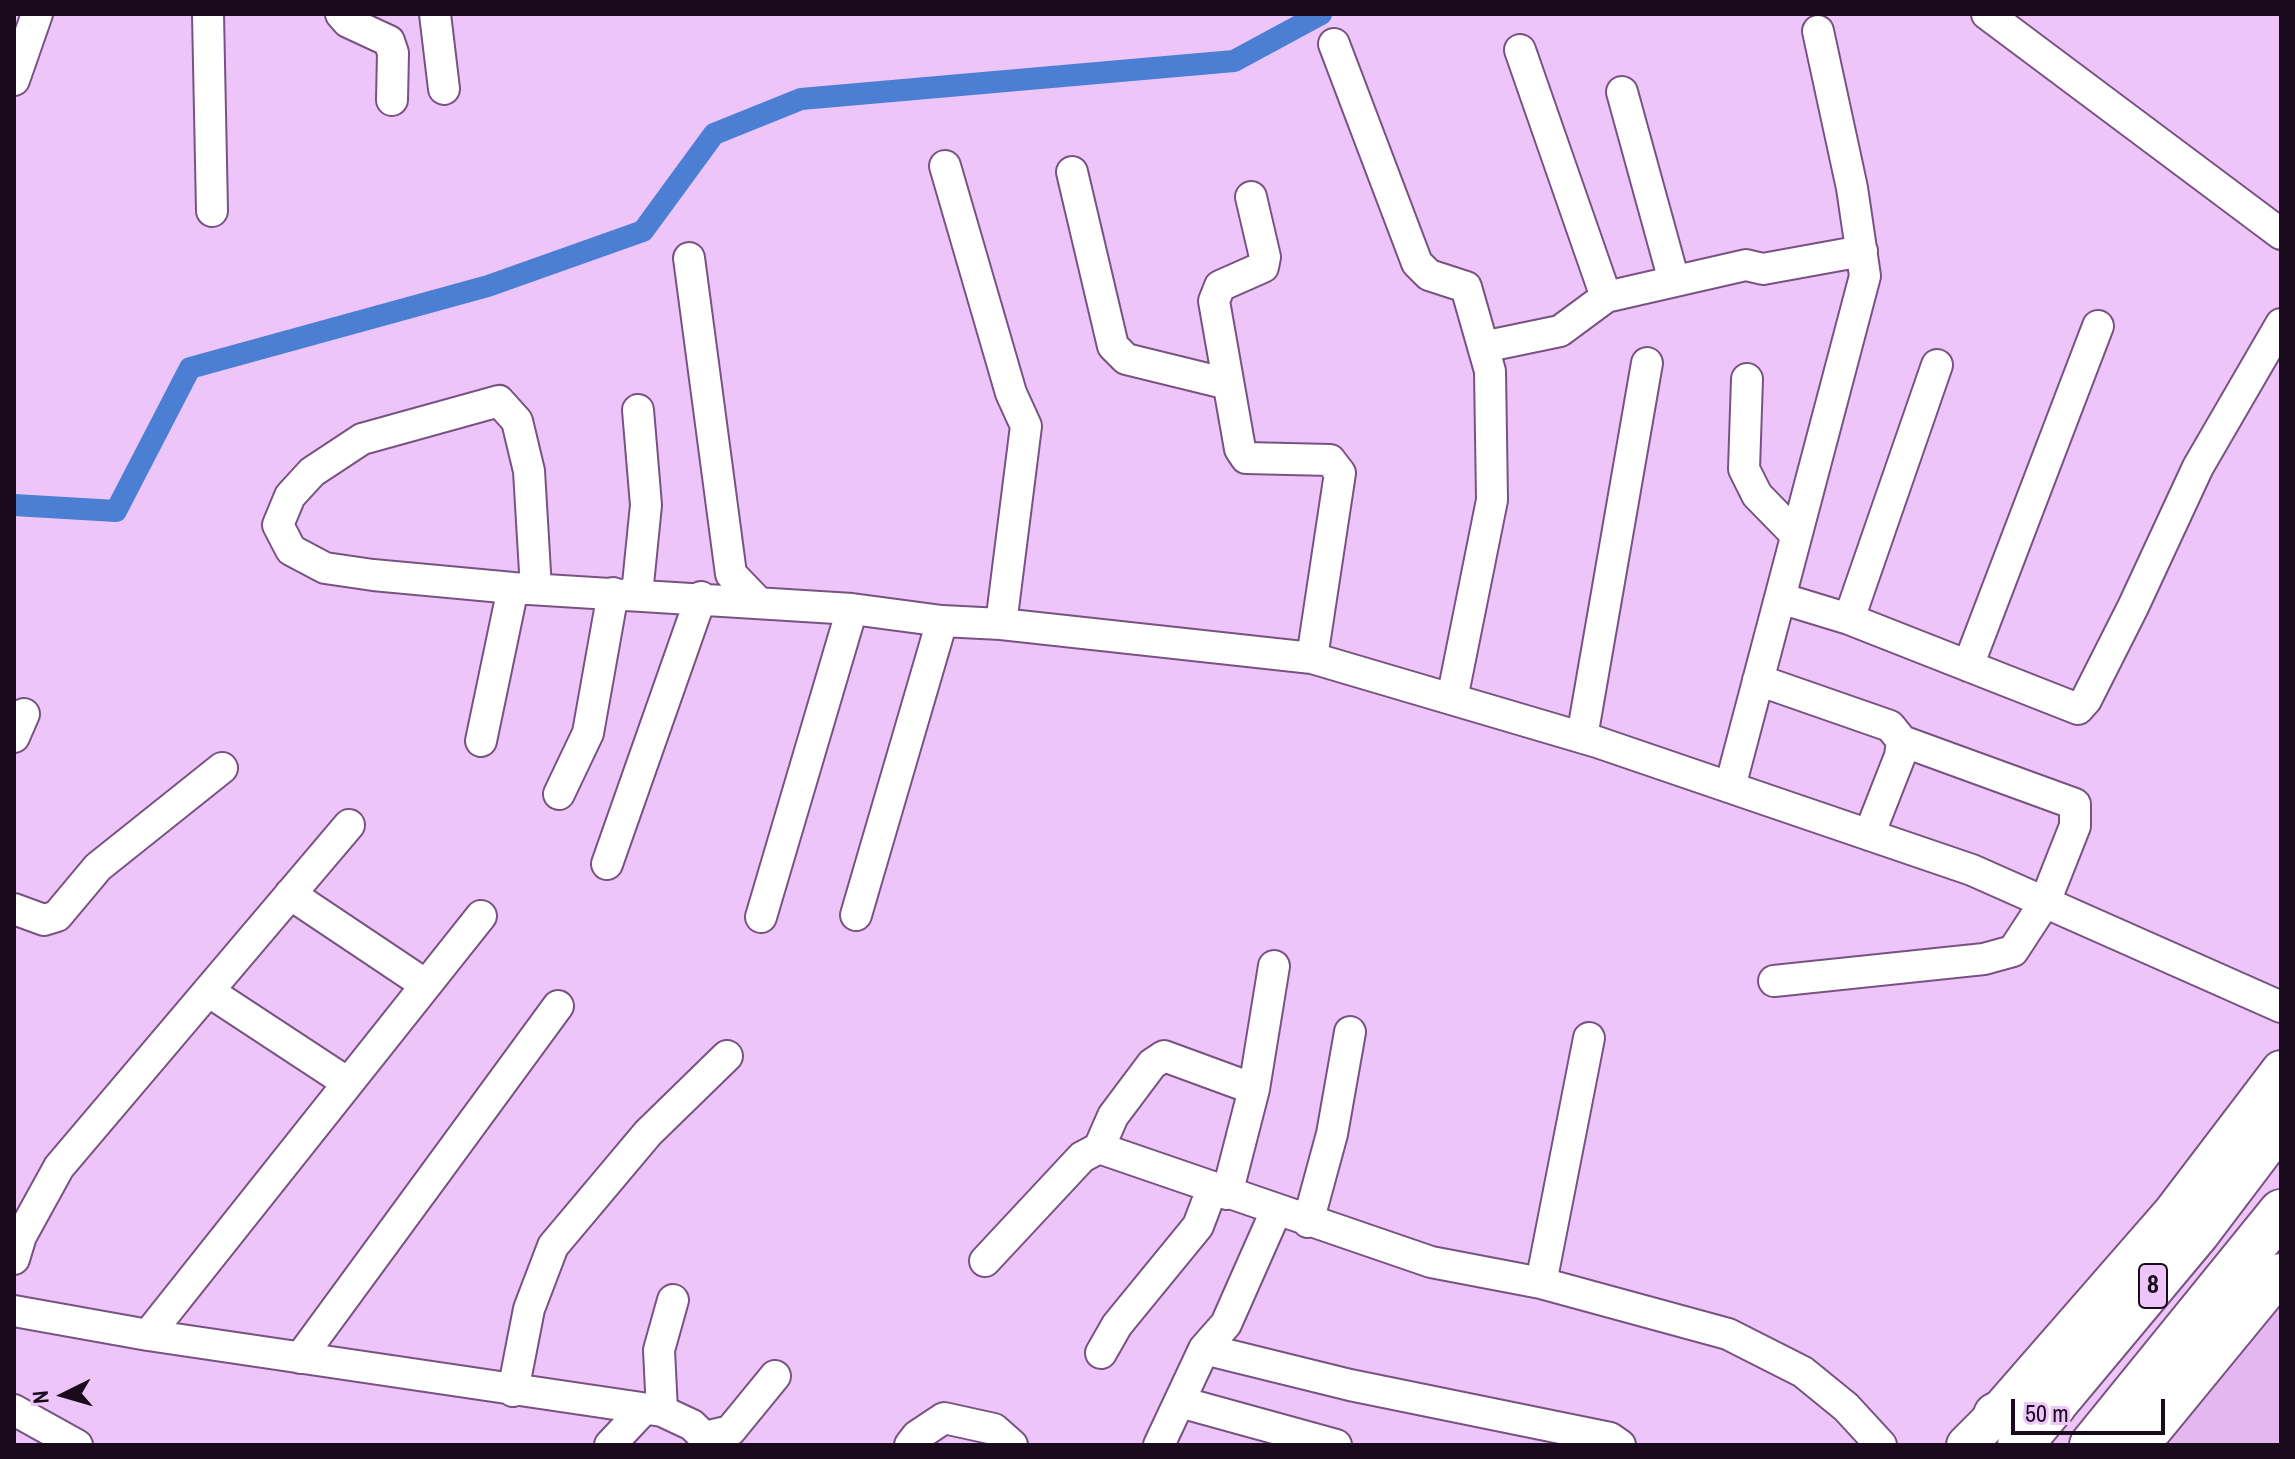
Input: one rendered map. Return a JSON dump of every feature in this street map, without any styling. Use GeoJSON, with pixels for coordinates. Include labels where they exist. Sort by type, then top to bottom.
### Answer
{"type":"FeatureCollection","features":[{"type":"Feature","properties":{"kind":"highway","name":"8"},"geometry":{"type":"LineString","coordinates":[[2008,1430],[2054,1405],[2197,1233],[2281,1122]]}},
{"type":"Feature","properties":{"kind":"highway"},"geometry":{"type":"LineString","coordinates":[[2197,1233],[2211,1164]]}},
{"type":"Feature","properties":{"kind":"highway","name":"8"},"geometry":{"type":"LineString","coordinates":[[2092,1445],[2281,1212]]}},
{"type":"Feature","properties":{"kind":"main road"},"geometry":{"type":"LineString","coordinates":[[1966,1445],[2008,1430],[2281,1070]]}},
{"type":"Feature","properties":{"kind":"main road"},"geometry":{"type":"LineString","coordinates":[[2140,1445],[2281,1273]]}},
{"type":"Feature","properties":{"kind":"street"},"geometry":{"type":"LineString","coordinates":[[14,80],[37,14]]}},
{"type":"Feature","properties":{"kind":"street"},"geometry":{"type":"LineString","coordinates":[[208,14],[212,211]]}},
{"type":"Feature","properties":{"kind":"street"},"geometry":{"type":"LineString","coordinates":[[341,14],[348,22],[389,41],[393,53],[392,100]]}},
{"type":"Feature","properties":{"kind":"street"},"geometry":{"type":"LineString","coordinates":[[435,14],[444,89]]}},
{"type":"Feature","properties":{"kind":"street"},"geometry":{"type":"LineString","coordinates":[[1987,14],[2281,234]]}},
{"type":"Feature","properties":{"kind":"street"},"geometry":{"type":"LineString","coordinates":[[1730,787],[1865,276],[1818,31]]}},
{"type":"Feature","properties":{"kind":"street"},"geometry":{"type":"LineString","coordinates":[[1334,44],[1417,263],[1429,275],[1466,287],[1490,371],[1492,500],[1452,699]]}},
{"type":"Feature","properties":{"kind":"street"},"geometry":{"type":"LineString","coordinates":[[1520,50],[1606,297]]}},
{"type":"Feature","properties":{"kind":"street"},"geometry":{"type":"LineString","coordinates":[[1622,92],[1674,281]]}},
{"type":"Feature","properties":{"kind":"street"},"geometry":{"type":"LineString","coordinates":[[945,166],[1011,393],[1026,426],[1001,624]]}},
{"type":"Feature","properties":{"kind":"street"},"geometry":{"type":"LineString","coordinates":[[1072,172],[1113,346],[1126,359],[1228,384]]}},
{"type":"Feature","properties":{"kind":"street"},"geometry":{"type":"LineString","coordinates":[[1251,197],[1265,257],[1263,267],[1220,286],[1214,301],[1240,449],[1246,458],[1330,460],[1340,473],[1312,658]]}},
{"type":"Feature","properties":{"kind":"street"},"geometry":{"type":"LineString","coordinates":[[1483,347],[1560,331],[1606,297],[1746,265],[1763,269],[1862,251]]}},
{"type":"Feature","properties":{"kind":"street"},"geometry":{"type":"LineString","coordinates":[[689,258],[731,574],[756,600]]}},
{"type":"Feature","properties":{"kind":"street"},"geometry":{"type":"LineString","coordinates":[[1780,598],[1849,619],[2078,709],[2086,700],[2198,467],[2266,345],[2281,324]]}},
{"type":"Feature","properties":{"kind":"street"},"geometry":{"type":"LineString","coordinates":[[1968,666],[2098,326]]}},
{"type":"Feature","properties":{"kind":"street"},"geometry":{"type":"LineString","coordinates":[[1582,737],[1647,363]]}},
{"type":"Feature","properties":{"kind":"street"},"geometry":{"type":"LineString","coordinates":[[1849,619],[1937,365]]}},
{"type":"Feature","properties":{"kind":"street"},"geometry":{"type":"LineString","coordinates":[[1747,379],[1744,469],[1757,495],[1796,535]]}},
{"type":"Feature","properties":{"kind":"street"},"geometry":{"type":"LineString","coordinates":[[481,741],[524,588],[529,471],[517,421],[499,401],[362,439],[312,472],[290,496],[278,525],[291,550],[325,568],[524,588],[756,600],[1312,658],[1582,737],[1972,870],[2281,1007]]}},
{"type":"Feature","properties":{"kind":"street"},"geometry":{"type":"LineString","coordinates":[[559,794],[588,733],[646,505],[638,410]]}},
{"type":"Feature","properties":{"kind":"street"},"geometry":{"type":"LineString","coordinates":[[607,864],[701,597]]}},
{"type":"Feature","properties":{"kind":"street"},"geometry":{"type":"LineString","coordinates":[[761,917],[852,609]]}},
{"type":"Feature","properties":{"kind":"street"},"geometry":{"type":"LineString","coordinates":[[856,915],[942,621]]}},
{"type":"Feature","properties":{"kind":"street"},"geometry":{"type":"LineString","coordinates":[[1758,680],[1890,726],[1902,741],[2075,804],[2075,826],[2045,902],[2013,951],[1984,959],[1774,981]]}},
{"type":"Feature","properties":{"kind":"street"},"geometry":{"type":"LineString","coordinates":[[1869,835],[1900,756],[1902,741]]}},
{"type":"Feature","properties":{"kind":"street"},"geometry":{"type":"LineString","coordinates":[[14,909],[44,920],[57,916],[98,867],[222,768]]}},
{"type":"Feature","properties":{"kind":"street"},"geometry":{"type":"LineString","coordinates":[[14,1259],[21,1236],[59,1167],[349,825]]}},
{"type":"Feature","properties":{"kind":"street"},"geometry":{"type":"LineString","coordinates":[[290,894],[426,985]]}},
{"type":"Feature","properties":{"kind":"street"},"geometry":{"type":"LineString","coordinates":[[148,1335],[481,916]]}},
{"type":"Feature","properties":{"kind":"street"},"geometry":{"type":"LineString","coordinates":[[1101,1353],[1117,1325],[1198,1226],[1220,1192],[1254,1089],[1274,966]]}},
{"type":"Feature","properties":{"kind":"street"},"geometry":{"type":"LineString","coordinates":[[208,991],[348,1083]]}},
{"type":"Feature","properties":{"kind":"street"},"geometry":{"type":"LineString","coordinates":[[300,1358],[558,1006]]}},
{"type":"Feature","properties":{"kind":"street"},"geometry":{"type":"LineString","coordinates":[[1308,1222],[1332,1134],[1350,1032]]}},
{"type":"Feature","properties":{"kind":"street"},"geometry":{"type":"LineString","coordinates":[[1541,1283],[1589,1038]]}},
{"type":"Feature","properties":{"kind":"street"},"geometry":{"type":"LineString","coordinates":[[513,1391],[529,1309],[553,1246],[648,1133],[727,1056]]}},
{"type":"Feature","properties":{"kind":"street"},"geometry":{"type":"LineString","coordinates":[[985,1261],[1082,1157],[1099,1148],[1113,1116],[1152,1064],[1164,1056],[1254,1089]]}},
{"type":"Feature","properties":{"kind":"street"},"geometry":{"type":"LineString","coordinates":[[1099,1148],[1431,1262],[1541,1283],[1701,1326],[1754,1345],[1825,1389],[1881,1445]]}},
{"type":"Feature","properties":{"kind":"street"},"geometry":{"type":"LineString","coordinates":[[1159,1445],[1204,1349],[1226,1324],[1276,1211]]}},
{"type":"Feature","properties":{"kind":"street"},"geometry":{"type":"LineString","coordinates":[[610,1445],[652,1411],[659,1350],[673,1300]]}},
{"type":"Feature","properties":{"kind":"street"},"geometry":{"type":"LineString","coordinates":[[14,1311],[148,1335],[652,1411],[692,1425],[704,1441],[730,1431],[775,1376]]}},
{"type":"Feature","properties":{"kind":"street"},"geometry":{"type":"LineString","coordinates":[[1204,1349],[1393,1395],[1610,1438],[1620,1445]]}},
{"type":"Feature","properties":{"kind":"street"},"geometry":{"type":"LineString","coordinates":[[1180,1402],[1336,1445]]}},
{"type":"Feature","properties":{"kind":"street"},"geometry":{"type":"LineString","coordinates":[[14,1410],[77,1445]]}},
{"type":"Feature","properties":{"kind":"street"},"geometry":{"type":"LineString","coordinates":[[910,1445],[917,1436],[944,1418],[994,1429],[1012,1445]]}},
{"type":"Feature","properties":{"kind":"shaded area"},"geometry":{"type":"Polygon","coordinates":[[[2281,1287],[2281,1445],[2168,1445],[2281,1287]]]}},
{"type":"Feature","properties":{"kind":"waterway"},"geometry":{"type":"LineString","coordinates":[[14,505],[116,511],[190,368],[488,286],[643,231],[714,134],[801,99],[1234,61],[1321,14]]}}]}
